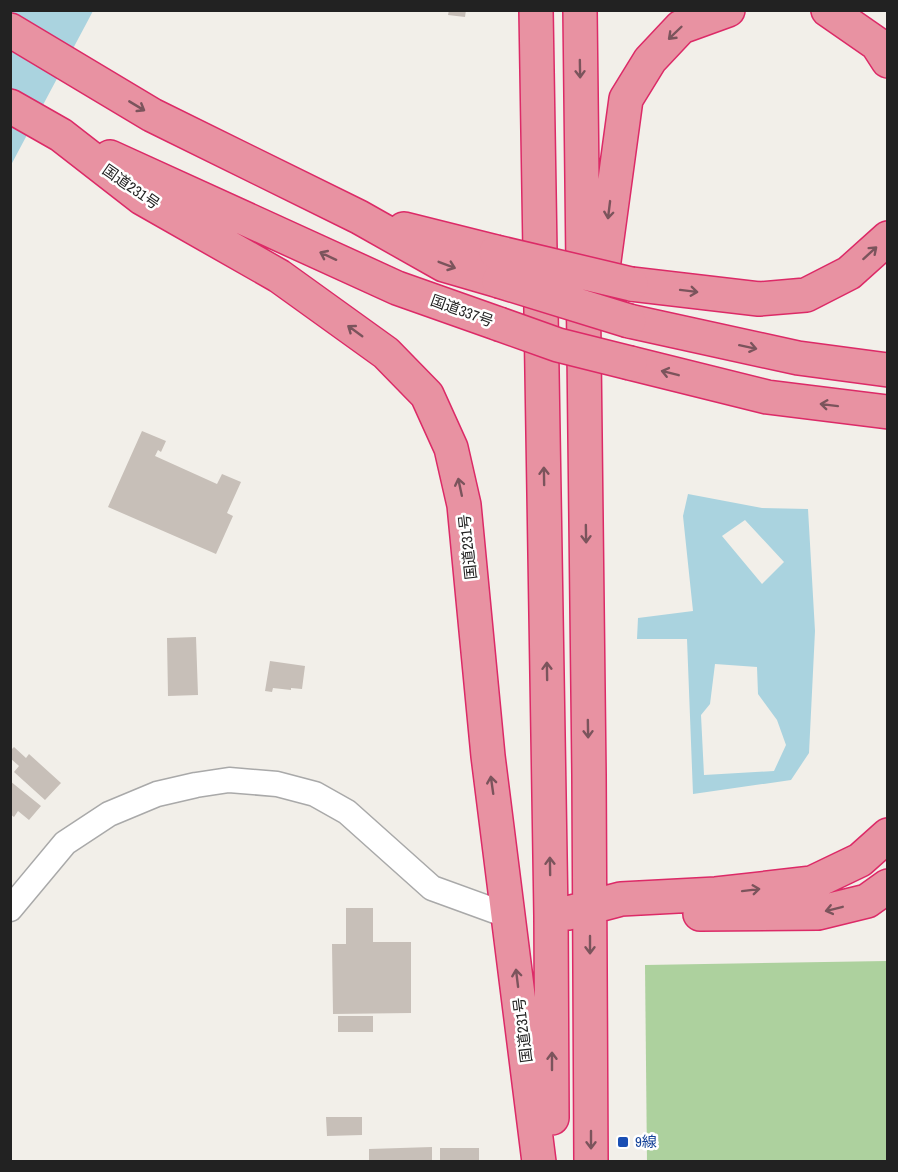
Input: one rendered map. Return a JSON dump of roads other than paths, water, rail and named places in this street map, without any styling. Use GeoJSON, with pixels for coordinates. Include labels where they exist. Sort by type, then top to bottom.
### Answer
{"type":"FeatureCollection","features":[{"type":"Feature","properties":{"kind":"highway","name":"国道231号"},"geometry":{"type":"LineString","coordinates":[[536,10],[551,916],[552,1161]]}},
{"type":"Feature","properties":{"kind":"highway"},"geometry":{"type":"LineString","coordinates":[[580,10],[591,1161]]}},
{"type":"Feature","properties":{"kind":"highway"},"geometry":{"type":"LineString","coordinates":[[585,412],[611,193],[626,99],[650,60],[681,27],[728,10]]}},
{"type":"Feature","properties":{"kind":"highway"},"geometry":{"type":"LineString","coordinates":[[828,10],[877,44],[888,61]]}},
{"type":"Feature","properties":{"kind":"highway"},"geometry":{"type":"LineString","coordinates":[[10,30],[152,115],[359,217],[497,266],[629,321],[798,358],[888,370]]}},
{"type":"Feature","properties":{"kind":"highway"},"geometry":{"type":"LineString","coordinates":[[10,106],[57,133]]}},
{"type":"Feature","properties":{"kind":"highway","name":"国道231号"},"geometry":{"type":"LineString","coordinates":[[57,133],[142,198],[279,276],[386,353],[427,395],[451,448],[464,505],[488,756],[539,1161]]}},
{"type":"Feature","properties":{"kind":"highway","name":"国道337号"},"geometry":{"type":"LineString","coordinates":[[57,133],[396,288],[558,345],[767,397],[888,411]]}},
{"type":"Feature","properties":{"kind":"highway"},"geometry":{"type":"LineString","coordinates":[[497,266],[759,299],[806,295],[849,273],[888,238]]}},
{"type":"Feature","properties":{"kind":"highway"},"geometry":{"type":"LineString","coordinates":[[509,916],[551,916],[621,899],[716,894],[812,883],[860,860],[888,835]]}},
{"type":"Feature","properties":{"kind":"highway"},"geometry":{"type":"LineString","coordinates":[[589,908],[625,915],[818,913],[867,900],[888,886]]}},
{"type":"Feature","properties":{"kind":"street"},"geometry":{"type":"LineString","coordinates":[[10,909],[65,843],[109,814],[157,794],[230,780],[277,784],[315,794],[347,812],[432,888],[509,916]]}},
{"type":"Feature","properties":{"kind":"water"},"geometry":{"type":"Polygon","coordinates":[[[11,11],[93,11],[11,165],[11,11]]]}},
{"type":"Feature","properties":{"kind":"water"},"geometry":{"type":"Polygon","coordinates":[[[688,494],[762,508],[808,509],[815,631],[809,753],[791,780],[693,794],[687,639],[637,639],[638,618],[693,611],[683,516],[688,494]],[[745,520],[722,536],[762,584],[784,562],[745,520]],[[715,664],[710,704],[701,715],[704,775],[774,771],[786,745],[777,720],[758,694],[757,667],[715,664]]]}},
{"type":"Feature","properties":{"kind":"place","name":"9線"},"geometry":{"type":"Point","coordinates":[623,1142]}}]}
